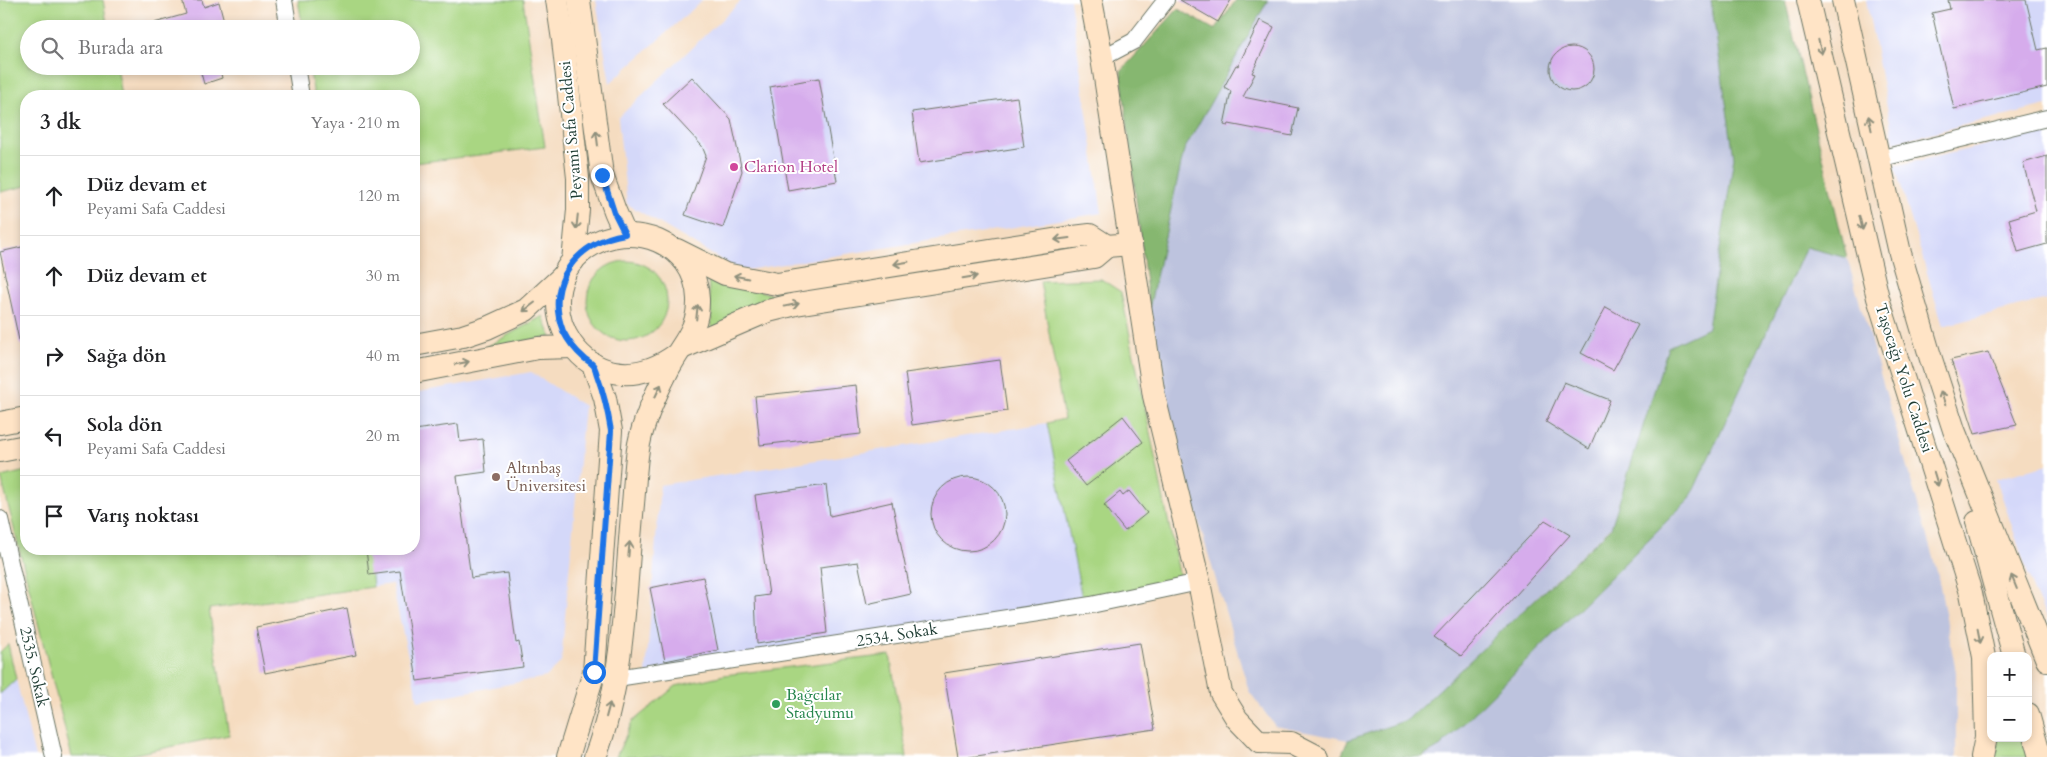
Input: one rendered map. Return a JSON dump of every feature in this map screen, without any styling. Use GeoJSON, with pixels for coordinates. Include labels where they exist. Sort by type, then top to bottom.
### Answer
{"type":"FeatureCollection","features":[{"type":"Feature","properties":{"kind":"main road","name":"Peyami Safa Caddesi"},"geometry":{"type":"LineString","coordinates":[[557,0],[578,178],[578,210],[569,268]]}},
{"type":"Feature","properties":{"kind":"main road","name":"Peyami Safa Caddesi"},"geometry":{"type":"LineString","coordinates":[[579,0],[602,175],[614,212],[625,234]]}},
{"type":"Feature","properties":{"kind":"main road"},"geometry":{"type":"LineString","coordinates":[[1091,0],[1102,58],[1154,396],[1199,582],[1221,693],[1237,719],[1259,742],[1291,743],[1318,757]]}},
{"type":"Feature","properties":{"kind":"main road","name":"Taşocağı Yolu Caddesi"},"geometry":{"type":"LineString","coordinates":[[1808,0],[1878,298],[1971,593],[1984,657],[1986,737],[1982,757]]}},
{"type":"Feature","properties":{"kind":"main road","name":"Taşocağı Yolu Caddesi"},"geometry":{"type":"LineString","coordinates":[[1843,0],[1878,160],[1908,283],[1954,430],[2047,660]]}},
{"type":"Feature","properties":{"kind":"main road"},"geometry":{"type":"LineString","coordinates":[[1852,184],[1864,166],[1878,160]]}},
{"type":"Feature","properties":{"kind":"main road"},"geometry":{"type":"LineString","coordinates":[[420,344],[463,336],[487,328],[526,310],[569,268],[584,250],[610,236],[625,234],[653,238],[724,274],[777,284],[1090,235],[1107,246]]}},
{"type":"Feature","properties":{"kind":"main road"},"geometry":{"type":"LineString","coordinates":[[594,757],[617,678],[639,443],[653,402],[679,352],[689,338],[697,318],[698,297],[693,276],[682,258],[666,244]]}},
{"type":"Feature","properties":{"kind":"main road"},"geometry":{"type":"LineString","coordinates":[[569,268],[559,295],[559,313],[564,331],[573,347],[593,364],[614,373],[631,374],[648,371],[663,365],[679,352],[768,311],[787,306],[1094,257],[1107,246],[1131,244]]}},
{"type":"Feature","properties":{"kind":"main road"},"geometry":{"type":"LineString","coordinates":[[420,371],[538,348],[573,347]]}},
{"type":"Feature","properties":{"kind":"main road"},"geometry":{"type":"LineString","coordinates":[[568,757],[594,672],[611,431],[606,398],[593,364]]}},
{"type":"Feature","properties":{"kind":"main road"},"geometry":{"type":"LineString","coordinates":[[0,423],[20,419]]}},
{"type":"Feature","properties":{"kind":"main road"},"geometry":{"type":"LineString","coordinates":[[1954,430],[2013,652]]}},
{"type":"Feature","properties":{"kind":"main road"},"geometry":{"type":"LineString","coordinates":[[0,451],[20,447]]}},
{"type":"Feature","properties":{"kind":"main road"},"geometry":{"type":"LineString","coordinates":[[2032,728],[2040,757]]}},
{"type":"Feature","properties":{"kind":"street"},"geometry":{"type":"LineString","coordinates":[[284,0],[287,20]]}},
{"type":"Feature","properties":{"kind":"street"},"geometry":{"type":"LineString","coordinates":[[1102,58],[1134,41],[1166,0]]}},
{"type":"Feature","properties":{"kind":"street"},"geometry":{"type":"LineString","coordinates":[[298,75],[300,90]]}},
{"type":"Feature","properties":{"kind":"street"},"geometry":{"type":"LineString","coordinates":[[1878,160],[2047,118]]}},
{"type":"Feature","properties":{"kind":"street","name":"2535. Sokak"},"geometry":{"type":"LineString","coordinates":[[0,519],[54,757]]}},
{"type":"Feature","properties":{"kind":"street","name":"2534. Sokak"},"geometry":{"type":"LineString","coordinates":[[594,672],[617,678],[1092,605],[1199,582]]}},
{"type":"Feature","properties":{"kind":"shaded area"},"geometry":{"type":"Polygon","coordinates":[[[596,0],[703,0],[610,83],[596,0]]]}},
{"type":"Feature","properties":{"kind":"shaded area"},"geometry":{"type":"Polygon","coordinates":[[[742,0],[1070,0],[1102,213],[740,271],[627,204],[618,118],[742,0]]]}},
{"type":"Feature","properties":{"kind":"shaded area"},"geometry":{"type":"Polygon","coordinates":[[[1268,0],[1711,0],[1734,157],[1708,328],[1668,347],[1611,527],[1407,720],[1348,740],[1275,726],[1249,691],[1163,402],[1149,309],[1184,150],[1268,0]]]}},
{"type":"Feature","properties":{"kind":"shaded area"},"geometry":{"type":"Polygon","coordinates":[[[1866,0],[2047,0],[2047,105],[1894,142],[1866,0]]]}},
{"type":"Feature","properties":{"kind":"shaded area"},"geometry":{"type":"Polygon","coordinates":[[[2047,131],[2047,299],[1943,326],[1895,166],[2047,131]]]}},
{"type":"Feature","properties":{"kind":"shaded area"},"geometry":{"type":"Polygon","coordinates":[[[1806,247],[1847,258],[1938,575],[1956,672],[1956,757],[1423,757],[1441,746],[1690,498],[1806,247]]]}},
{"type":"Feature","properties":{"kind":"shaded area","name":"Altınbaş Üniversitesi"},"geometry":{"type":"Polygon","coordinates":[[[531,372],[584,406],[561,662],[546,677],[418,701],[392,584],[209,609],[199,555],[420,555],[420,392],[531,372]]]}},
{"type":"Feature","properties":{"kind":"shaded area"},"geometry":{"type":"Polygon","coordinates":[[[1047,423],[1083,603],[646,674],[660,485],[1047,423]]]}},
{"type":"Feature","properties":{"kind":"shaded area"},"geometry":{"type":"Polygon","coordinates":[[[2047,465],[2047,618],[2034,592],[1996,479],[2047,465]]]}},
{"type":"Feature","properties":{"kind":"shaded area"},"geometry":{"type":"Polygon","coordinates":[[[16,679],[35,757],[0,757],[0,694],[16,679]]]}},
{"type":"Feature","properties":{"kind":"green space"},"geometry":{"type":"Polygon","coordinates":[[[0,0],[103,0],[106,20],[20,20],[20,75],[118,75],[120,90],[20,90],[20,187],[0,192],[0,0]]]}},
{"type":"Feature","properties":{"kind":"green space"},"geometry":{"type":"Polygon","coordinates":[[[298,0],[523,0],[545,147],[420,162],[420,90],[313,90],[310,75],[420,75],[420,20],[301,20],[298,0]]]}},
{"type":"Feature","properties":{"kind":"green space"},"geometry":{"type":"Polygon","coordinates":[[[1236,0],[1268,0],[1184,150],[1149,309],[1121,71],[1178,9],[1215,30],[1236,0]]]}},
{"type":"Feature","properties":{"kind":"green space"},"geometry":{"type":"Polygon","coordinates":[[[1711,0],[1785,0],[1847,258],[1806,247],[1690,498],[1441,746],[1422,757],[1341,757],[1348,740],[1407,720],[1611,528],[1668,347],[1708,328],[1734,157],[1711,0]]]}},
{"type":"Feature","properties":{"kind":"green space"},"geometry":{"type":"Polygon","coordinates":[[[627,261],[642,264],[655,273],[664,286],[667,301],[664,316],[655,329],[642,338],[627,341],[612,338],[599,329],[590,316],[587,301],[590,286],[599,273],[612,264],[627,261]]]}},
{"type":"Feature","properties":{"kind":"green space"},"geometry":{"type":"Polygon","coordinates":[[[714,276],[776,296],[777,300],[712,329],[708,278],[714,276]]]}},
{"type":"Feature","properties":{"kind":"green space"},"geometry":{"type":"Polygon","coordinates":[[[1101,279],[1121,292],[1181,583],[1083,603],[1047,423],[1064,419],[1040,281],[1101,279]]]}},
{"type":"Feature","properties":{"kind":"green space"},"geometry":{"type":"Polygon","coordinates":[[[543,316],[551,337],[488,346],[543,316]]]}},
{"type":"Feature","properties":{"kind":"green space"},"geometry":{"type":"Polygon","coordinates":[[[20,472],[20,552],[1,477],[20,472]]]}},
{"type":"Feature","properties":{"kind":"green space"},"geometry":{"type":"Polygon","coordinates":[[[21,555],[370,555],[373,587],[209,609],[229,735],[120,757],[72,757],[21,555]]]}},
{"type":"Feature","properties":{"kind":"green space"},"geometry":{"type":"Polygon","coordinates":[[[8,644],[16,679],[0,694],[0,652],[8,644]]]}},
{"type":"Feature","properties":{"kind":"green space","name":"Bağcılar Stadyumu"},"geometry":{"type":"Polygon","coordinates":[[[890,655],[907,757],[616,757],[632,722],[676,686],[724,675],[890,655]]]}},
{"type":"Feature","properties":{"kind":"green space"},"geometry":{"type":"Polygon","coordinates":[[[1997,742],[2024,742],[2028,757],[1995,757],[1997,742]]]}},
{"type":"Feature","properties":{"kind":"building"},"geometry":{"type":"Polygon","coordinates":[[[182,0],[202,0],[204,7],[219,2],[224,20],[165,20],[186,14],[182,0]]]}},
{"type":"Feature","properties":{"kind":"building"},"geometry":{"type":"Polygon","coordinates":[[[1180,0],[1231,0],[1218,22],[1180,0]]]}},
{"type":"Feature","properties":{"kind":"building"},"geometry":{"type":"Polygon","coordinates":[[[1948,0],[2026,0],[2038,50],[2047,48],[2047,87],[1954,109],[1932,13],[1950,9],[1948,0]]]}},
{"type":"Feature","properties":{"kind":"building"},"geometry":{"type":"Polygon","coordinates":[[[1260,20],[1274,27],[1252,73],[1255,74],[1243,97],[1298,108],[1292,136],[1229,124],[1228,126],[1224,125],[1231,91],[1224,87],[1236,65],[1238,66],[1260,20]]]}},
{"type":"Feature","properties":{"kind":"building"},"geometry":{"type":"Polygon","coordinates":[[[1576,47],[1588,53],[1593,60],[1593,78],[1588,85],[1581,90],[1568,91],[1560,88],[1553,81],[1550,65],[1553,57],[1560,50],[1576,47]]]}},
{"type":"Feature","properties":{"kind":"building"},"geometry":{"type":"Polygon","coordinates":[[[202,75],[221,75],[222,78],[204,84],[202,75]]]}},
{"type":"Feature","properties":{"kind":"building"},"geometry":{"type":"Polygon","coordinates":[[[692,77],[731,119],[742,171],[723,228],[685,215],[706,156],[702,146],[663,104],[692,77]]]}},
{"type":"Feature","properties":{"kind":"building"},"geometry":{"type":"Polygon","coordinates":[[[819,78],[837,181],[788,190],[770,87],[819,78]]]}},
{"type":"Feature","properties":{"kind":"building"},"geometry":{"type":"Polygon","coordinates":[[[1017,97],[1024,147],[919,163],[912,112],[1017,97]]]}},
{"type":"Feature","properties":{"kind":"building"},"geometry":{"type":"Polygon","coordinates":[[[2047,156],[2047,244],[2018,252],[2009,219],[2036,211],[2023,163],[2047,156]]]}},
{"type":"Feature","properties":{"kind":"building"},"geometry":{"type":"Polygon","coordinates":[[[20,247],[20,345],[0,252],[20,247]]]}},
{"type":"Feature","properties":{"kind":"building"},"geometry":{"type":"Polygon","coordinates":[[[1606,307],[1638,325],[1613,370],[1581,353],[1606,307]]]}},
{"type":"Feature","properties":{"kind":"building"},"geometry":{"type":"Polygon","coordinates":[[[1988,352],[2017,425],[1975,434],[1951,360],[1988,352]]]}},
{"type":"Feature","properties":{"kind":"building"},"geometry":{"type":"Polygon","coordinates":[[[1000,360],[1007,411],[912,425],[905,373],[1000,360]]]}},
{"type":"Feature","properties":{"kind":"building"},"geometry":{"type":"Polygon","coordinates":[[[1564,382],[1610,400],[1589,449],[1546,422],[1564,382]]]}},
{"type":"Feature","properties":{"kind":"building"},"geometry":{"type":"Polygon","coordinates":[[[856,385],[861,434],[760,445],[755,396],[856,385]]]}},
{"type":"Feature","properties":{"kind":"building"},"geometry":{"type":"Polygon","coordinates":[[[1123,416],[1143,442],[1086,486],[1066,461],[1123,416]]]}},
{"type":"Feature","properties":{"kind":"building"},"geometry":{"type":"Polygon","coordinates":[[[458,424],[460,442],[483,439],[486,472],[457,476],[471,578],[507,573],[516,643],[519,642],[523,667],[417,681],[400,571],[369,575],[367,555],[420,555],[420,429],[458,424]]]}},
{"type":"Feature","properties":{"kind":"building"},"geometry":{"type":"Polygon","coordinates":[[[968,477],[989,483],[999,493],[1005,514],[999,535],[989,545],[968,551],[947,545],[937,535],[931,514],[937,493],[947,483],[968,477]]]}},
{"type":"Feature","properties":{"kind":"building"},"geometry":{"type":"Polygon","coordinates":[[[826,485],[830,516],[892,502],[911,594],[867,604],[858,562],[820,567],[827,633],[757,644],[755,597],[769,595],[755,495],[826,485]]]}},
{"type":"Feature","properties":{"kind":"building"},"geometry":{"type":"Polygon","coordinates":[[[1129,491],[1147,513],[1125,531],[1104,505],[1120,492],[1123,496],[1129,491]]]}},
{"type":"Feature","properties":{"kind":"building"},"geometry":{"type":"Polygon","coordinates":[[[1545,520],[1570,535],[1461,656],[1434,637],[1545,520]]]}},
{"type":"Feature","properties":{"kind":"building"},"geometry":{"type":"Polygon","coordinates":[[[703,577],[718,650],[665,661],[650,588],[703,577]]]}},
{"type":"Feature","properties":{"kind":"building"},"geometry":{"type":"Polygon","coordinates":[[[347,608],[356,655],[265,673],[256,627],[347,608]]]}},
{"type":"Feature","properties":{"kind":"building"},"geometry":{"type":"Polygon","coordinates":[[[1140,643],[1155,729],[970,757],[958,757],[944,673],[1140,643]]]}},
{"type":"Feature","properties":{"kind":"place","name":"Clarion Hotel"},"geometry":{"type":"Point","coordinates":[734,167]}},
{"type":"Feature","properties":{"kind":"place","name":"Altınbaş Üniversitesi"},"geometry":{"type":"Point","coordinates":[496,477]}},
{"type":"Feature","properties":{"kind":"place","name":"Bağcılar Stadyumu"},"geometry":{"type":"Point","coordinates":[776,704]}},
{"type":"Feature","properties":{"kind":"route"},"geometry":{"type":"LineString","coordinates":[[594,672],[611,431],[606,398],[593,364],[573,347],[564,331],[559,313],[559,295],[564,277],[573,261],[584,250],[610,236],[625,234],[614,212],[602,175]]}}]}
